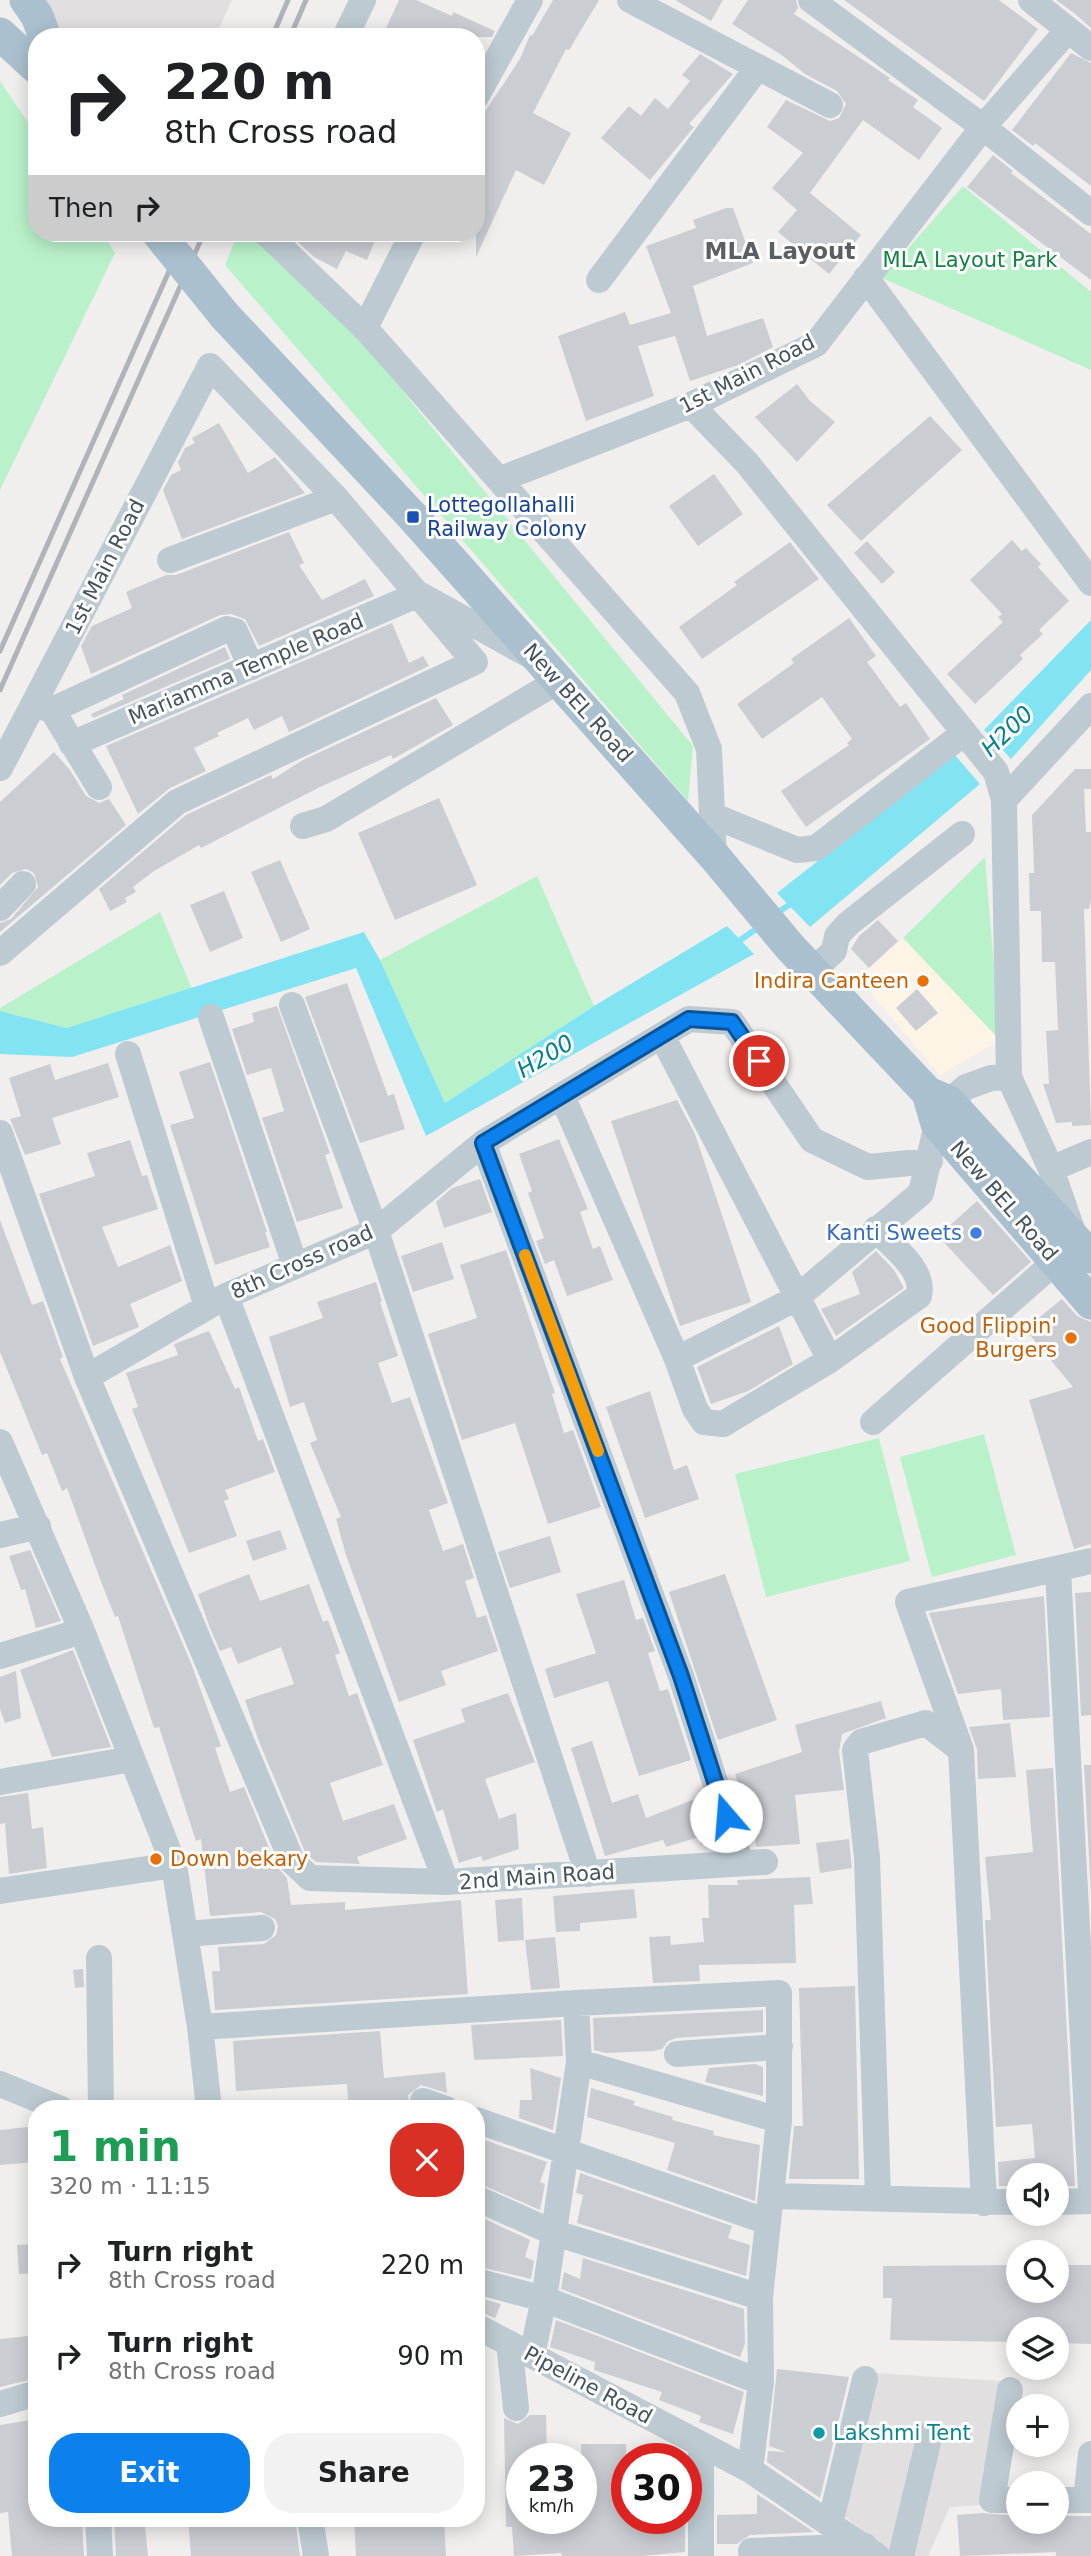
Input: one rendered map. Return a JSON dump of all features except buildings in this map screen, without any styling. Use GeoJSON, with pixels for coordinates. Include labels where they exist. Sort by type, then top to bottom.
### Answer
{"type":"FeatureCollection","features":[{"type":"Feature","properties":{"kind":"main road"},"geometry":{"type":"LineString","coordinates":[[26,0],[42,28]]}},
{"type":"Feature","properties":{"kind":"main road"},"geometry":{"type":"LineString","coordinates":[[0,34],[28,60]]}},
{"type":"Feature","properties":{"kind":"main road","name":"New BEL Road"},"geometry":{"type":"LineString","coordinates":[[165,242],[225,316],[414,517],[714,856],[801,959],[1074,1253],[1091,1303]]}},
{"type":"Feature","properties":{"kind":"street"},"geometry":{"type":"LineString","coordinates":[[349,28],[363,0]]}},
{"type":"Feature","properties":{"kind":"street"},"geometry":{"type":"LineString","coordinates":[[485,81],[530,0]]}},
{"type":"Feature","properties":{"kind":"street"},"geometry":{"type":"LineString","coordinates":[[630,0],[668,9],[758,67],[830,105]]}},
{"type":"Feature","properties":{"kind":"street"},"geometry":{"type":"LineString","coordinates":[[811,0],[983,127],[1091,214]]}},
{"type":"Feature","properties":{"kind":"street"},"geometry":{"type":"LineString","coordinates":[[1031,0],[1091,48]]}},
{"type":"Feature","properties":{"kind":"street","name":"1st Main Road"},"geometry":{"type":"LineString","coordinates":[[501,479],[691,405],[816,344],[983,127],[1068,30]]}},
{"type":"Feature","properties":{"kind":"street"},"geometry":{"type":"LineString","coordinates":[[599,280],[758,67]]}},
{"type":"Feature","properties":{"kind":"street"},"geometry":{"type":"LineString","coordinates":[[275,242],[365,328],[687,693],[709,749],[714,856]]}},
{"type":"Feature","properties":{"kind":"street"},"geometry":{"type":"LineString","coordinates":[[365,328],[408,242]]}},
{"type":"Feature","properties":{"kind":"street"},"geometry":{"type":"LineString","coordinates":[[866,278],[1091,583]]}},
{"type":"Feature","properties":{"kind":"street","name":"1st Main Road"},"geometry":{"type":"LineString","coordinates":[[0,768],[43,707],[209,366],[336,498]]}},
{"type":"Feature","properties":{"kind":"street"},"geometry":{"type":"LineString","coordinates":[[691,405],[747,463],[996,772],[1004,800],[1009,1077],[1051,1169],[1074,1253],[873,1422]]}},
{"type":"Feature","properties":{"kind":"street"},"geometry":{"type":"LineString","coordinates":[[0,953],[177,802],[475,662],[336,498],[170,560]]}},
{"type":"Feature","properties":{"kind":"street"},"geometry":{"type":"LineString","coordinates":[[303,826],[326,819],[549,671],[419,594]]}},
{"type":"Feature","properties":{"kind":"street","name":"Mariamma Temple Road"},"geometry":{"type":"LineString","coordinates":[[72,744],[419,594]]}},
{"type":"Feature","properties":{"kind":"street"},"geometry":{"type":"LineString","coordinates":[[99,788],[72,744],[43,707],[227,629],[236,631],[251,667]]}},
{"type":"Feature","properties":{"kind":"street"},"geometry":{"type":"LineString","coordinates":[[1004,800],[1091,706]]}},
{"type":"Feature","properties":{"kind":"street"},"geometry":{"type":"LineString","coordinates":[[713,816],[797,850],[816,848],[968,737]]}},
{"type":"Feature","properties":{"kind":"street"},"geometry":{"type":"LineString","coordinates":[[801,959],[834,951],[837,936],[848,923],[962,834]]}},
{"type":"Feature","properties":{"kind":"street"},"geometry":{"type":"LineString","coordinates":[[0,908],[23,884]]}},
{"type":"Feature","properties":{"kind":"street"},"geometry":{"type":"LineString","coordinates":[[292,1005],[376,1231],[589,1874]]}},
{"type":"Feature","properties":{"kind":"street"},"geometry":{"type":"LineString","coordinates":[[211,1017],[295,1265]]}},
{"type":"Feature","properties":{"kind":"street","name":"8th Cross road"},"geometry":{"type":"LineString","coordinates":[[87,1377],[217,1301],[376,1231],[483,1143],[689,1019],[732,1022],[812,1140],[868,1167],[930,1161]]}},
{"type":"Feature","properties":{"kind":"street"},"geometry":{"type":"LineString","coordinates":[[662,1036],[795,1299],[830,1360]]}},
{"type":"Feature","properties":{"kind":"street"},"geometry":{"type":"LineString","coordinates":[[128,1054],[217,1301],[446,1882]]}},
{"type":"Feature","properties":{"kind":"street"},"geometry":{"type":"LineString","coordinates":[[677,1359],[795,1299],[920,1193],[930,1161],[938,1106],[966,1087],[991,1078],[1009,1077]]}},
{"type":"Feature","properties":{"kind":"street"},"geometry":{"type":"LineString","coordinates":[[562,1096],[677,1359],[695,1409],[704,1422],[723,1424],[830,1360],[919,1297],[921,1286],[918,1273],[876,1229]]}},
{"type":"Feature","properties":{"kind":"street"},"geometry":{"type":"LineString","coordinates":[[0,1133],[87,1377]]}},
{"type":"Feature","properties":{"kind":"street","name":"2nd Main Road"},"geometry":{"type":"LineString","coordinates":[[87,1377],[283,1841],[292,1861],[310,1878],[446,1882],[753,1863],[483,1143]]}},
{"type":"Feature","properties":{"kind":"street"},"geometry":{"type":"LineString","coordinates":[[1051,1169],[1091,1152]]}},
{"type":"Feature","properties":{"kind":"street"},"geometry":{"type":"LineString","coordinates":[[0,1442],[82,1631],[174,1865],[200,2027],[208,2100]]}},
{"type":"Feature","properties":{"kind":"street"},"geometry":{"type":"LineString","coordinates":[[0,1535],[38,1527]]}},
{"type":"Feature","properties":{"kind":"street"},"geometry":{"type":"LineString","coordinates":[[984,2203],[961,1750],[908,1602],[1091,1561]]}},
{"type":"Feature","properties":{"kind":"street"},"geometry":{"type":"LineString","coordinates":[[1058,1570],[1091,2190]]}},
{"type":"Feature","properties":{"kind":"street"},"geometry":{"type":"LineString","coordinates":[[0,1656],[82,1631]]}},
{"type":"Feature","properties":{"kind":"street"},"geometry":{"type":"LineString","coordinates":[[878,2198],[867,1857],[855,1750],[861,1742],[926,1723],[961,1750]]}},
{"type":"Feature","properties":{"kind":"street"},"geometry":{"type":"LineString","coordinates":[[0,1782],[132,1759]]}},
{"type":"Feature","properties":{"kind":"street"},"geometry":{"type":"LineString","coordinates":[[0,1891],[174,1865]]}},
{"type":"Feature","properties":{"kind":"street"},"geometry":{"type":"LineString","coordinates":[[185,1934],[262,1928]]}},
{"type":"Feature","properties":{"kind":"street"},"geometry":{"type":"LineString","coordinates":[[99,1958],[101,2100]]}},
{"type":"Feature","properties":{"kind":"street"},"geometry":{"type":"LineString","coordinates":[[200,2027],[779,1993],[779,2120],[760,2297],[761,2382],[750,2470]]}},
{"type":"Feature","properties":{"kind":"street"},"geometry":{"type":"LineString","coordinates":[[516,2408],[520,2349],[544,2299],[566,2153],[579,2062],[576,2003]]}},
{"type":"Feature","properties":{"kind":"street"},"geometry":{"type":"LineString","coordinates":[[677,2054],[780,2047]]}},
{"type":"Feature","properties":{"kind":"street"},"geometry":{"type":"LineString","coordinates":[[579,2062],[779,2120]]}},
{"type":"Feature","properties":{"kind":"street"},"geometry":{"type":"LineString","coordinates":[[0,2084],[38,2100]]}},
{"type":"Feature","properties":{"kind":"street"},"geometry":{"type":"LineString","coordinates":[[485,2123],[566,2153],[771,2209],[878,2198],[1006,2202]]}},
{"type":"Feature","properties":{"kind":"street"},"geometry":{"type":"LineString","coordinates":[[1069,2202],[1091,2201]]}},
{"type":"Feature","properties":{"kind":"street"},"geometry":{"type":"LineString","coordinates":[[485,2202],[552,2232],[760,2297]]}},
{"type":"Feature","properties":{"kind":"street"},"geometry":{"type":"LineString","coordinates":[[485,2283],[544,2299],[761,2382]]}},
{"type":"Feature","properties":{"kind":"street","name":"Pipeline Road"},"geometry":{"type":"LineString","coordinates":[[485,2331],[695,2443]]}},
{"type":"Feature","properties":{"kind":"street"},"geometry":{"type":"LineString","coordinates":[[830,2524],[865,2379]]}},
{"type":"Feature","properties":{"kind":"street"},"geometry":{"type":"LineString","coordinates":[[1006,2500],[992,2500],[1010,2390]]}},
{"type":"Feature","properties":{"kind":"street"},"geometry":{"type":"LineString","coordinates":[[0,2404],[28,2396]]}},
{"type":"Feature","properties":{"kind":"street"},"geometry":{"type":"LineString","coordinates":[[901,2556],[930,2434]]}},
{"type":"Feature","properties":{"kind":"street","name":"Pipeline Road"},"geometry":{"type":"LineString","coordinates":[[702,2446],[750,2470],[871,2551]]}},
{"type":"Feature","properties":{"kind":"street"},"geometry":{"type":"LineString","coordinates":[[1069,2501],[1088,2500],[1091,2454]]}},
{"type":"Feature","properties":{"kind":"street"},"geometry":{"type":"LineString","coordinates":[[98,2527],[100,2556]]}},
{"type":"Feature","properties":{"kind":"street"},"geometry":{"type":"LineString","coordinates":[[311,2527],[316,2556]]}},
{"type":"Feature","properties":{"kind":"street"},"geometry":{"type":"LineString","coordinates":[[701,2534],[701,2556]]}},
{"type":"Feature","properties":{"kind":"street"},"geometry":{"type":"LineString","coordinates":[[751,2551],[871,2551]]}},
{"type":"Feature","properties":{"kind":"shaded area"},"geometry":{"type":"Polygon","coordinates":[[[42,0],[232,0],[219,28],[60,28],[42,0]]]}},
{"type":"Feature","properties":{"kind":"shaded area"},"geometry":{"type":"Polygon","coordinates":[[[903,938],[1000,1040],[940,1075],[858,978],[903,938]]]}},
{"type":"Feature","properties":{"kind":"shaded area"},"geometry":{"type":"Polygon","coordinates":[[[874,2373],[1002,2381],[984,2505],[950,2507],[928,2556],[891,2556],[840,2512],[874,2373]]]}},
{"type":"Feature","properties":{"kind":"green space"},"geometry":{"type":"Polygon","coordinates":[[[0,81],[28,123],[28,242],[108,242],[115,253],[0,490],[0,81]]]}},
{"type":"Feature","properties":{"kind":"green space","name":"MLA Layout Park"},"geometry":{"type":"Polygon","coordinates":[[[963,186],[1091,292],[1091,370],[882,278],[963,186]]]}},
{"type":"Feature","properties":{"kind":"green space"},"geometry":{"type":"Polygon","coordinates":[[[234,242],[265,242],[360,339],[693,746],[688,801],[225,265],[234,242]]]}},
{"type":"Feature","properties":{"kind":"green space"},"geometry":{"type":"Polygon","coordinates":[[[985,857],[1000,1040],[903,938],[985,857]]]}},
{"type":"Feature","properties":{"kind":"green space"},"geometry":{"type":"Polygon","coordinates":[[[537,876],[594,1006],[445,1103],[380,960],[537,876]]]}},
{"type":"Feature","properties":{"kind":"green space"},"geometry":{"type":"Polygon","coordinates":[[[160,912],[192,989],[67,1028],[0,1011],[0,1008],[160,912]]]}},
{"type":"Feature","properties":{"kind":"green space"},"geometry":{"type":"Polygon","coordinates":[[[984,1434],[1016,1555],[932,1577],[900,1457],[984,1434]]]}},
{"type":"Feature","properties":{"kind":"green space"},"geometry":{"type":"Polygon","coordinates":[[[879,1438],[910,1561],[766,1597],[735,1474],[879,1438]]]}},
{"type":"Feature","properties":{"kind":"water"},"geometry":{"type":"Polygon","coordinates":[[[1091,620],[1091,670],[1011,759],[984,730],[1091,620]]]}},
{"type":"Feature","properties":{"kind":"water"},"geometry":{"type":"Polygon","coordinates":[[[954,754],[980,784],[810,927],[777,893],[954,754]]]}},
{"type":"Feature","properties":{"kind":"water"},"geometry":{"type":"Polygon","coordinates":[[[727,926],[754,954],[426,1136],[356,968],[72,1057],[0,1054],[0,1011],[67,1028],[364,932],[380,960],[445,1103],[594,1006],[727,926]]]}},
{"type":"Feature","properties":{"kind":"waterway","name":"H200"},"geometry":{"type":"LineString","coordinates":[[776,914],[796,900]]}},
{"type":"Feature","properties":{"kind":"waterway","name":"H200"},"geometry":{"type":"LineString","coordinates":[[736,943],[759,927]]}},
{"type":"Feature","properties":{"kind":"railway"},"geometry":{"type":"LineString","coordinates":[[276,28],[288,0]]}},
{"type":"Feature","properties":{"kind":"railway"},"geometry":{"type":"LineString","coordinates":[[294,28],[306,0]]}},
{"type":"Feature","properties":{"kind":"railway"},"geometry":{"type":"LineString","coordinates":[[0,651],[182,242]]}},
{"type":"Feature","properties":{"kind":"railway"},"geometry":{"type":"LineString","coordinates":[[0,690],[200,242]]}},
{"type":"Feature","properties":{"kind":"slow traffic"},"geometry":{"type":"LineString","coordinates":[[525,1255],[598,1451]]}},
{"type":"Feature","properties":{"kind":"place","name":"Lottegollahalli Railway Colony"},"geometry":{"type":"Point","coordinates":[413,517]}},
{"type":"Feature","properties":{"kind":"place","name":"Indira Canteen"},"geometry":{"type":"Point","coordinates":[923,981]}},
{"type":"Feature","properties":{"kind":"place","name":"Kanti Sweets"},"geometry":{"type":"Point","coordinates":[976,1233]}},
{"type":"Feature","properties":{"kind":"place","name":"Good Flippin' Burgers"},"geometry":{"type":"Point","coordinates":[1071,1338]}},
{"type":"Feature","properties":{"kind":"place","name":"Down bekary"},"geometry":{"type":"Point","coordinates":[156,1859]}},
{"type":"Feature","properties":{"kind":"place","name":"Lakshmi Tent"},"geometry":{"type":"Point","coordinates":[819,2433]}},
{"type":"Feature","properties":{"kind":"district","name":"MLA Layout"},"geometry":{"type":"Point","coordinates":[780,251]}},
{"type":"Feature","properties":{"kind":"route"},"geometry":{"type":"LineString","coordinates":[[726,1816],[681,1676],[483,1143],[689,1019],[732,1022],[759,1061]]}}]}
